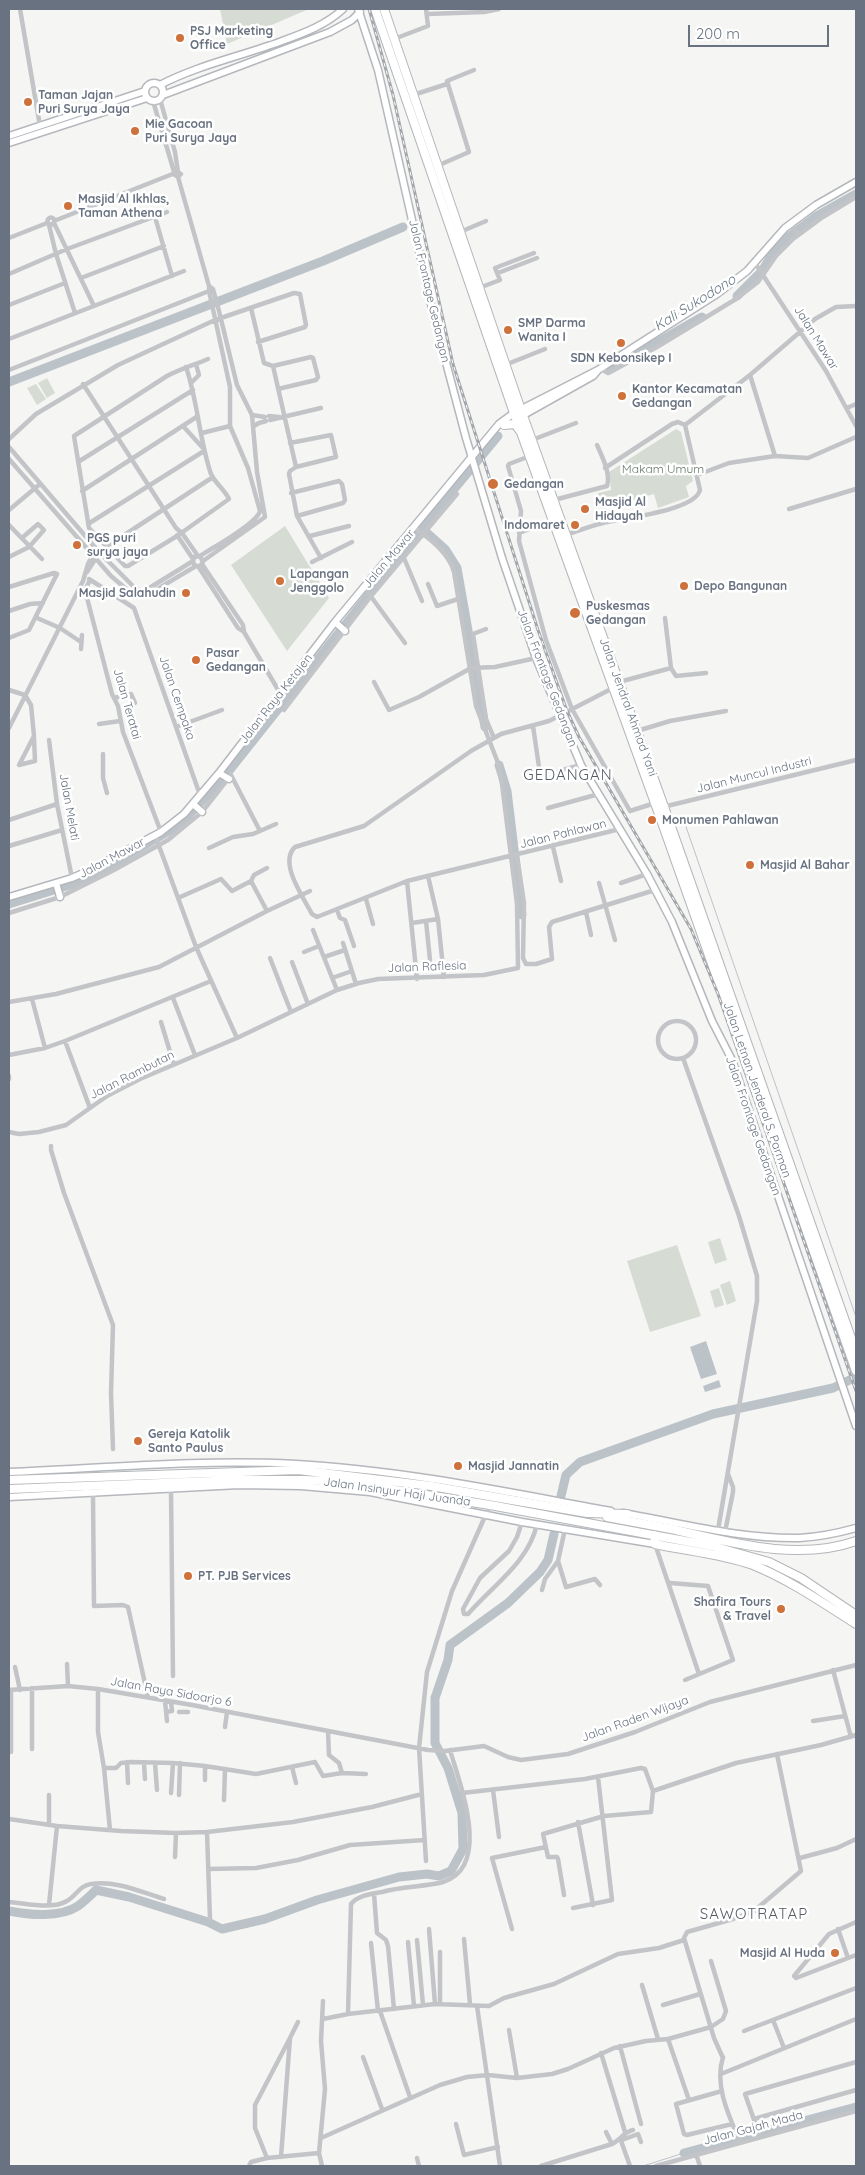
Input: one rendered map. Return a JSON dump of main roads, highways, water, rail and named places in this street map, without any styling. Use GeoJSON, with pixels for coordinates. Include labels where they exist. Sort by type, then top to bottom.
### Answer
{"type":"FeatureCollection","features":[{"type":"Feature","properties":{"kind":"highway"},"geometry":{"type":"LineString","coordinates":[[375,9],[519,414]]}},
{"type":"Feature","properties":{"kind":"highway"},"geometry":{"type":"LineString","coordinates":[[384,9],[505,365],[519,414]]}},
{"type":"Feature","properties":{"kind":"highway","name":"Jalan Jendral Ahmad Yani"},"geometry":{"type":"LineString","coordinates":[[519,414],[522,434],[553,520],[616,685],[637,731],[659,807]]}},
{"type":"Feature","properties":{"kind":"highway","name":"Jalan Jendral Ahmad Yani"},"geometry":{"type":"LineString","coordinates":[[519,414],[532,440],[554,500],[659,807]]}},
{"type":"Feature","properties":{"kind":"highway"},"geometry":{"type":"LineString","coordinates":[[504,426],[515,424],[522,434]]}},
{"type":"Feature","properties":{"kind":"highway","name":"Jalan Letnan Jenderal S. Parman"},"geometry":{"type":"LineString","coordinates":[[659,807],[856,1352]]}},
{"type":"Feature","properties":{"kind":"highway","name":"Jalan Letnan Jenderal S. Parman"},"geometry":{"type":"LineString","coordinates":[[659,807],[856,1371]]}},
{"type":"Feature","properties":{"kind":"highway","name":"Jalan Insinyur Haji Juanda"},"geometry":{"type":"LineString","coordinates":[[9,1480],[298,1470],[432,1482],[547,1502],[571,1507],[588,1514],[626,1514]]}},
{"type":"Feature","properties":{"kind":"highway","name":"Jalan Insinyur Haji Juanda"},"geometry":{"type":"LineString","coordinates":[[9,1489],[305,1480],[344,1482],[570,1520],[751,1565],[787,1580],[856,1624]]}},
{"type":"Feature","properties":{"kind":"highway"},"geometry":{"type":"LineString","coordinates":[[429,1496],[432,1482]]}},
{"type":"Feature","properties":{"kind":"highway"},"geometry":{"type":"LineString","coordinates":[[508,1519],[511,1509]]}},
{"type":"Feature","properties":{"kind":"highway"},"geometry":{"type":"LineString","coordinates":[[588,1514],[730,1542],[772,1548],[823,1548],[856,1541]]}},
{"type":"Feature","properties":{"kind":"highway"},"geometry":{"type":"LineString","coordinates":[[659,1543],[740,1553],[769,1562],[802,1578],[856,1615]]}},
{"type":"Feature","properties":{"kind":"waterway","name":"Kali Sukodono"},"geometry":{"type":"LineString","coordinates":[[737,296],[762,271],[779,244],[815,217],[856,194]]}},
{"type":"Feature","properties":{"kind":"waterway"},"geometry":{"type":"LineString","coordinates":[[9,382],[323,261],[403,227]]}},
{"type":"Feature","properties":{"kind":"waterway","name":"Kali Sukodono"},"geometry":{"type":"LineString","coordinates":[[609,370],[702,317]]}},
{"type":"Feature","properties":{"kind":"waterway"},"geometry":{"type":"LineString","coordinates":[[9,904],[73,884],[107,867],[179,825],[221,781],[422,528],[498,436]]}},
{"type":"Feature","properties":{"kind":"waterway"},"geometry":{"type":"LineString","coordinates":[[426,532],[445,549],[457,568],[485,727]]}},
{"type":"Feature","properties":{"kind":"waterway"},"geometry":{"type":"LineString","coordinates":[[499,765],[507,791],[522,915]]}},
{"type":"Feature","properties":{"kind":"waterway"},"geometry":{"type":"LineString","coordinates":[[683,818],[856,1317]]}},
{"type":"Feature","properties":{"kind":"waterway"},"geometry":{"type":"LineString","coordinates":[[561,1496],[566,1475],[580,1462],[713,1414],[833,1388],[856,1377]]}},
{"type":"Feature","properties":{"kind":"waterway"},"geometry":{"type":"LineString","coordinates":[[9,1911],[26,1914],[54,1914],[71,1910],[96,1890],[129,1897],[208,1922],[222,1929],[265,1919],[317,1900],[399,1877],[427,1874],[439,1876],[451,1871],[463,1849],[462,1813],[448,1768],[435,1743],[435,1698],[448,1660],[450,1645],[508,1603],[540,1572],[548,1560],[554,1534]]}},
{"type":"Feature","properties":{"kind":"waterway"},"geometry":{"type":"LineString","coordinates":[[684,2153],[856,2107]]}},
{"type":"Feature","properties":{"kind":"waterway"},"geometry":{"type":"LineString","coordinates":[[643,2166],[684,2153]]}},
{"type":"Feature","properties":{"kind":"railway"},"geometry":{"type":"LineString","coordinates":[[369,9],[393,95],[453,364],[538,630],[567,711],[579,737],[691,929],[718,994],[856,1391]]}},
{"type":"Feature","properties":{"kind":"place","name":"PSJ Marketing Office"},"geometry":{"type":"Point","coordinates":[180,38]}},
{"type":"Feature","properties":{"kind":"place","name":"Taman Jajan Puri Surya Jaya"},"geometry":{"type":"Point","coordinates":[28,102]}},
{"type":"Feature","properties":{"kind":"place","name":"Mie Gacoan Puri Surya Jaya"},"geometry":{"type":"Point","coordinates":[135,131]}},
{"type":"Feature","properties":{"kind":"place","name":"Masjid Al Ikhlas, Taman Athena"},"geometry":{"type":"Point","coordinates":[68,206]}},
{"type":"Feature","properties":{"kind":"place","name":"SMP Darma Wanita I"},"geometry":{"type":"Point","coordinates":[508,330]}},
{"type":"Feature","properties":{"kind":"place","name":"SDN Kebonsikep I"},"geometry":{"type":"Point","coordinates":[621,343]}},
{"type":"Feature","properties":{"kind":"place","name":"Kantor Kecamatan Gedangan"},"geometry":{"type":"Point","coordinates":[622,396]}},
{"type":"Feature","properties":{"kind":"place","name":"Gedangan"},"geometry":{"type":"Point","coordinates":[493,484]}},
{"type":"Feature","properties":{"kind":"place","name":"Masjid Al Hidayah"},"geometry":{"type":"Point","coordinates":[585,509]}},
{"type":"Feature","properties":{"kind":"place","name":"Indomaret"},"geometry":{"type":"Point","coordinates":[575,525]}},
{"type":"Feature","properties":{"kind":"place","name":"PGS puri surya jaya"},"geometry":{"type":"Point","coordinates":[77,545]}},
{"type":"Feature","properties":{"kind":"place","name":"Lapangan Jenggolo"},"geometry":{"type":"Point","coordinates":[280,581]}},
{"type":"Feature","properties":{"kind":"place","name":"Depo Bangunan"},"geometry":{"type":"Point","coordinates":[684,586]}},
{"type":"Feature","properties":{"kind":"place","name":"Masjid Salahudin"},"geometry":{"type":"Point","coordinates":[186,593]}},
{"type":"Feature","properties":{"kind":"place","name":"Puskesmas Gedangan"},"geometry":{"type":"Point","coordinates":[575,613]}},
{"type":"Feature","properties":{"kind":"place","name":"Pasar Gedangan"},"geometry":{"type":"Point","coordinates":[196,660]}},
{"type":"Feature","properties":{"kind":"place","name":"Monumen Pahlawan"},"geometry":{"type":"Point","coordinates":[652,820]}},
{"type":"Feature","properties":{"kind":"place","name":"Masjid Al Bahar"},"geometry":{"type":"Point","coordinates":[750,865]}},
{"type":"Feature","properties":{"kind":"place","name":"Gereja Katolik Santo Paulus"},"geometry":{"type":"Point","coordinates":[138,1441]}},
{"type":"Feature","properties":{"kind":"place","name":"Masjid Jannatin"},"geometry":{"type":"Point","coordinates":[458,1466]}},
{"type":"Feature","properties":{"kind":"place","name":"PT. PJB Services"},"geometry":{"type":"Point","coordinates":[188,1576]}},
{"type":"Feature","properties":{"kind":"place","name":"Shafira Tours & Travel"},"geometry":{"type":"Point","coordinates":[781,1609]}},
{"type":"Feature","properties":{"kind":"place","name":"Masjid Al Huda"},"geometry":{"type":"Point","coordinates":[835,1953]}},
{"type":"Feature","properties":{"kind":"district","name":"GEDANGAN"},"geometry":{"type":"Point","coordinates":[568,775]}},
{"type":"Feature","properties":{"kind":"district","name":"SAWOTRATAP"},"geometry":{"type":"Point","coordinates":[754,1914]}},
{"type":"Feature","properties":{"kind":"park label","name":"Makam Umum"},"geometry":{"type":"Point","coordinates":[663,469]}}]}
